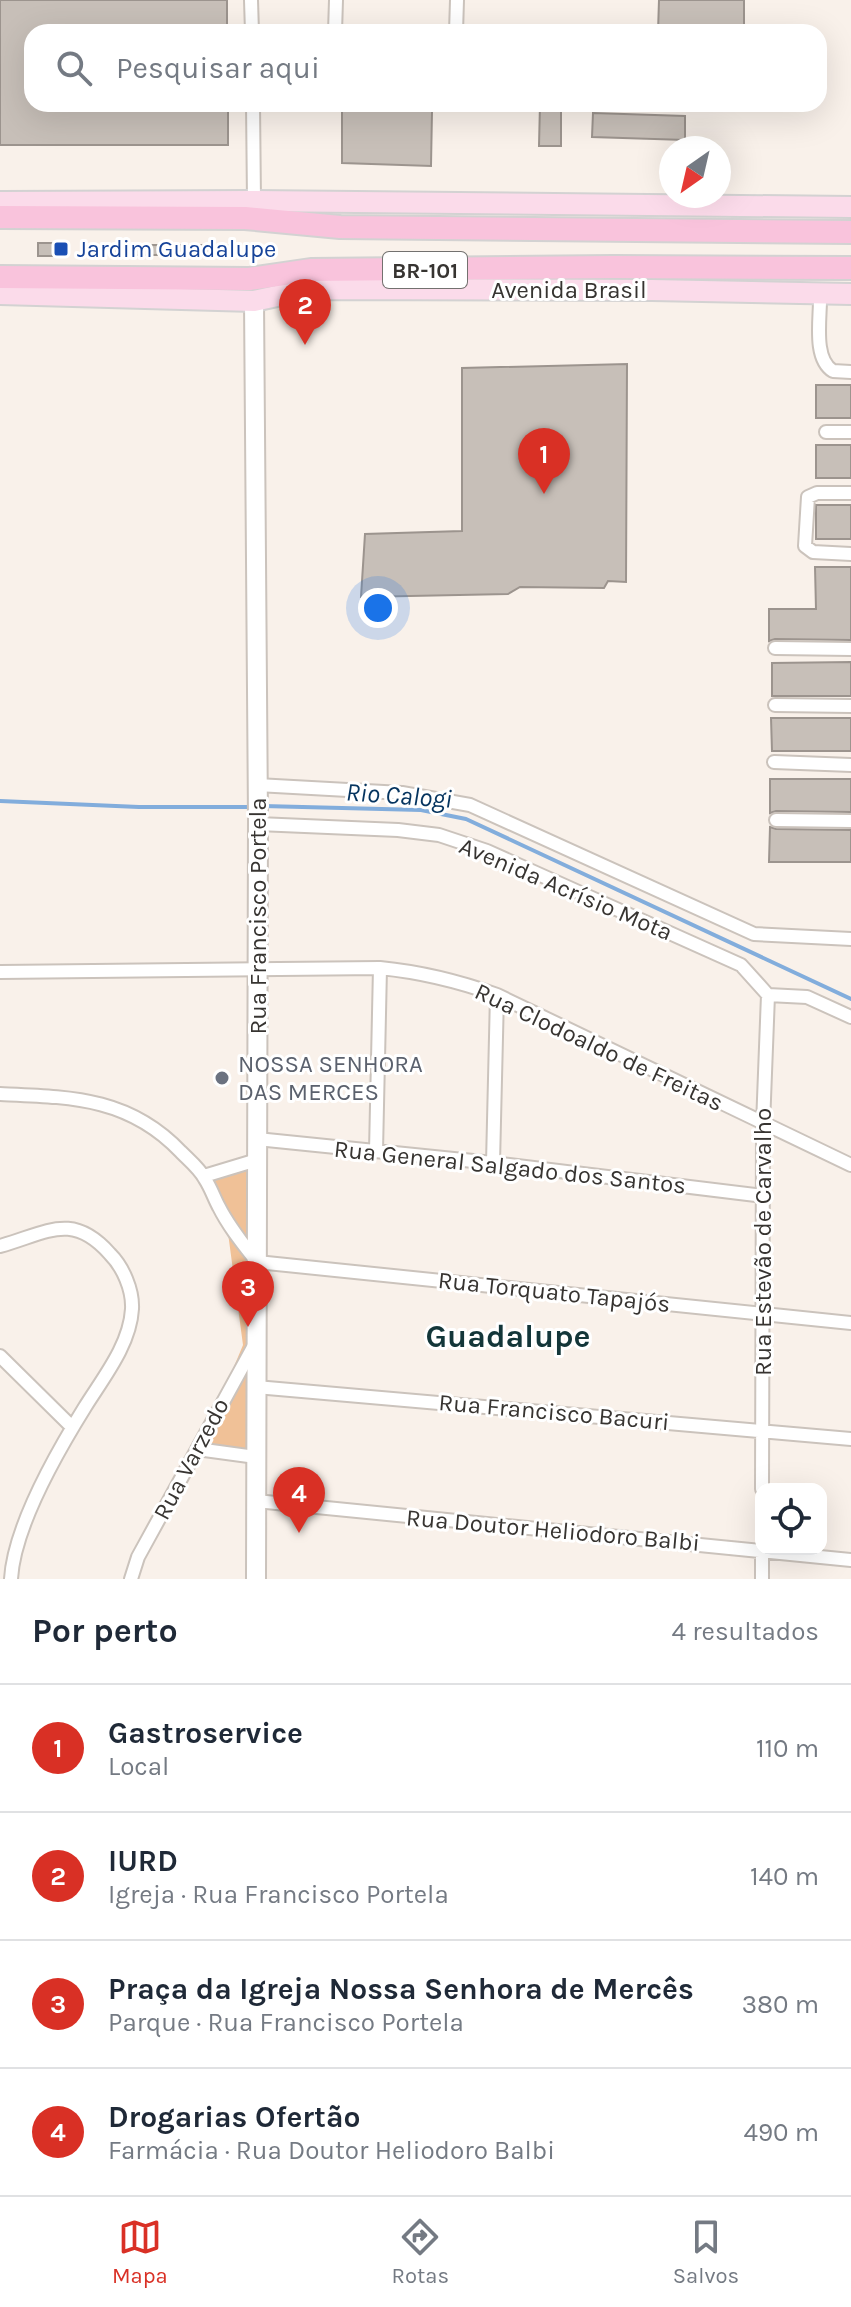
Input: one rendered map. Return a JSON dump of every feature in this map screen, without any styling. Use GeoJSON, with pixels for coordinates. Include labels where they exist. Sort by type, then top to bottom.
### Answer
{"type":"FeatureCollection","features":[{"type":"Feature","properties":{"kind":"highway","name":"BR-101"},"geometry":{"type":"LineString","coordinates":[[0,217],[245,218],[340,227],[851,232]]}},
{"type":"Feature","properties":{"kind":"highway","name":"Avenida Brasil"},"geometry":{"type":"LineString","coordinates":[[0,277],[249,279],[311,270],[851,268]]}},
{"type":"Feature","properties":{"kind":"main road"},"geometry":{"type":"LineString","coordinates":[[0,202],[254,201],[851,207]]}},
{"type":"Feature","properties":{"kind":"main road","name":"Avenida Brasil"},"geometry":{"type":"LineString","coordinates":[[0,294],[254,301],[309,289],[851,294]]}},
{"type":"Feature","properties":{"kind":"street"},"geometry":{"type":"LineString","coordinates":[[251,0],[252,24]]}},
{"type":"Feature","properties":{"kind":"street"},"geometry":{"type":"LineString","coordinates":[[335,24],[336,0]]}},
{"type":"Feature","properties":{"kind":"street"},"geometry":{"type":"LineString","coordinates":[[456,24],[457,0]]}},
{"type":"Feature","properties":{"kind":"street"},"geometry":{"type":"LineString","coordinates":[[253,112],[254,201]]}},
{"type":"Feature","properties":{"kind":"street"},"geometry":{"type":"LineString","coordinates":[[820,294],[820,342],[824,362],[833,371],[851,372]]}},
{"type":"Feature","properties":{"kind":"street","name":"Rua Francisco Portela"},"geometry":{"type":"LineString","coordinates":[[254,301],[258,789],[256,1579]]}},
{"type":"Feature","properties":{"kind":"street"},"geometry":{"type":"LineString","coordinates":[[826,432],[851,432]]}},
{"type":"Feature","properties":{"kind":"street"},"geometry":{"type":"LineString","coordinates":[[851,493],[817,493],[808,497],[805,546],[813,552],[851,554]]}},
{"type":"Feature","properties":{"kind":"street"},"geometry":{"type":"LineString","coordinates":[[775,648],[851,649]]}},
{"type":"Feature","properties":{"kind":"street"},"geometry":{"type":"LineString","coordinates":[[775,705],[851,706]]}},
{"type":"Feature","properties":{"kind":"street"},"geometry":{"type":"LineString","coordinates":[[774,762],[851,765]]}},
{"type":"Feature","properties":{"kind":"street","name":"Avenida Acrísio Mota"},"geometry":{"type":"LineString","coordinates":[[258,789],[402,793],[470,805],[754,934],[851,939]]}},
{"type":"Feature","properties":{"kind":"street"},"geometry":{"type":"LineString","coordinates":[[776,820],[851,821]]}},
{"type":"Feature","properties":{"kind":"street","name":"Avenida Acrísio Mota"},"geometry":{"type":"LineString","coordinates":[[258,822],[439,835],[487,851],[741,965],[768,995]]}},
{"type":"Feature","properties":{"kind":"street"},"geometry":{"type":"LineString","coordinates":[[376,1151],[380,968]]}},
{"type":"Feature","properties":{"kind":"street","name":"Rua Clodoaldo de Freitas"},"geometry":{"type":"LineString","coordinates":[[0,972],[380,968],[414,971],[497,995],[851,1165]]}},
{"type":"Feature","properties":{"kind":"street"},"geometry":{"type":"LineString","coordinates":[[493,1163],[497,995]]}},
{"type":"Feature","properties":{"kind":"street"},"geometry":{"type":"LineString","coordinates":[[768,995],[807,997],[851,1017]]}},
{"type":"Feature","properties":{"kind":"street","name":"Rua Estevão de Carvalho"},"geometry":{"type":"LineString","coordinates":[[762,1483],[763,1125],[768,995]]}},
{"type":"Feature","properties":{"kind":"street"},"geometry":{"type":"LineString","coordinates":[[0,1094],[72,1097],[130,1113],[170,1141],[204,1176],[219,1209],[257,1262]]}},
{"type":"Feature","properties":{"kind":"street","name":"Rua General Salgado dos Santos"},"geometry":{"type":"LineString","coordinates":[[257,1139],[493,1163],[764,1196]]}},
{"type":"Feature","properties":{"kind":"street"},"geometry":{"type":"LineString","coordinates":[[204,1176],[257,1160]]}},
{"type":"Feature","properties":{"kind":"street"},"geometry":{"type":"LineString","coordinates":[[0,1246],[64,1227],[80,1230],[99,1242],[116,1259],[125,1276],[132,1308],[126,1337],[72,1427],[18,1540],[11,1579]]}},
{"type":"Feature","properties":{"kind":"street","name":"Rua Torquato Tapajós"},"geometry":{"type":"LineString","coordinates":[[257,1262],[851,1323]]}},
{"type":"Feature","properties":{"kind":"street","name":"Rua Varzedo"},"geometry":{"type":"LineString","coordinates":[[131,1579],[138,1557],[257,1341]]}},
{"type":"Feature","properties":{"kind":"street"},"geometry":{"type":"LineString","coordinates":[[0,1356],[72,1427]]}},
{"type":"Feature","properties":{"kind":"street","name":"Rua Francisco Bacuri"},"geometry":{"type":"LineString","coordinates":[[256,1387],[851,1439]]}},
{"type":"Feature","properties":{"kind":"street"},"geometry":{"type":"LineString","coordinates":[[197,1449],[256,1457]]}},
{"type":"Feature","properties":{"kind":"street","name":"Rua Doutor Heliodoro Balbi"},"geometry":{"type":"LineString","coordinates":[[256,1501],[755,1549]]}},
{"type":"Feature","properties":{"kind":"street"},"geometry":{"type":"LineString","coordinates":[[762,1555],[762,1579]]}},
{"type":"Feature","properties":{"kind":"street","name":"Rua Doutor Heliodoro Balbi"},"geometry":{"type":"LineString","coordinates":[[806,1555],[851,1560]]}},
{"type":"Feature","properties":{"kind":"shaded area"},"geometry":{"type":"Polygon","coordinates":[[[250,1167],[256,1455],[200,1448],[243,1345],[224,1203],[208,1178],[250,1167]]]}},
{"type":"Feature","properties":{"kind":"building"},"geometry":{"type":"Polygon","coordinates":[[[0,0],[227,0],[227,24],[24,24],[24,112],[228,112],[228,145],[0,145],[0,0]]]}},
{"type":"Feature","properties":{"kind":"building"},"geometry":{"type":"Polygon","coordinates":[[[659,0],[744,0],[744,24],[658,24],[659,0]]]}},
{"type":"Feature","properties":{"kind":"building"},"geometry":{"type":"Polygon","coordinates":[[[342,112],[432,112],[431,166],[342,163],[342,112]]]}},
{"type":"Feature","properties":{"kind":"building"},"geometry":{"type":"Polygon","coordinates":[[[540,112],[561,112],[561,146],[539,146],[540,112]]]}},
{"type":"Feature","properties":{"kind":"building"},"geometry":{"type":"Polygon","coordinates":[[[593,113],[685,116],[685,136],[659,136],[659,139],[592,137],[593,113]]]}},
{"type":"Feature","properties":{"kind":"building"},"geometry":{"type":"Polygon","coordinates":[[[38,243],[61,243],[61,256],[38,256],[38,243]]]}},
{"type":"Feature","properties":{"kind":"building"},"geometry":{"type":"Polygon","coordinates":[[[111,245],[231,245],[231,255],[111,255],[111,245]]]}},
{"type":"Feature","properties":{"kind":"building"},"geometry":{"type":"Polygon","coordinates":[[[627,364],[626,582],[608,581],[604,588],[520,587],[508,594],[361,597],[365,534],[462,531],[462,368],[627,364]]]}},
{"type":"Feature","properties":{"kind":"building"},"geometry":{"type":"Polygon","coordinates":[[[816,385],[851,385],[851,418],[816,418],[816,385]]]}},
{"type":"Feature","properties":{"kind":"building"},"geometry":{"type":"Polygon","coordinates":[[[816,445],[851,445],[851,478],[816,478],[816,445]]]}},
{"type":"Feature","properties":{"kind":"building"},"geometry":{"type":"Polygon","coordinates":[[[816,505],[851,505],[851,539],[816,539],[816,505]]]}},
{"type":"Feature","properties":{"kind":"building"},"geometry":{"type":"Polygon","coordinates":[[[815,567],[851,567],[851,640],[769,641],[769,609],[816,609],[815,567]]]}},
{"type":"Feature","properties":{"kind":"building"},"geometry":{"type":"Polygon","coordinates":[[[851,662],[851,696],[772,696],[772,663],[851,662]]]}},
{"type":"Feature","properties":{"kind":"building"},"geometry":{"type":"Polygon","coordinates":[[[771,718],[851,718],[851,751],[772,751],[771,718]]]}},
{"type":"Feature","properties":{"kind":"building"},"geometry":{"type":"Polygon","coordinates":[[[770,779],[851,779],[851,812],[770,813],[770,779]]]}},
{"type":"Feature","properties":{"kind":"building"},"geometry":{"type":"Polygon","coordinates":[[[770,827],[851,830],[851,862],[769,862],[770,827]]]}},
{"type":"Feature","properties":{"kind":"waterway","name":"Rio Calogi"},"geometry":{"type":"LineString","coordinates":[[0,801],[139,807],[254,807]]}},
{"type":"Feature","properties":{"kind":"waterway","name":"Rio Calogi"},"geometry":{"type":"LineString","coordinates":[[263,806],[421,810],[466,819],[851,999]]}},
{"type":"Feature","properties":{"kind":"place","name":"Jardim Guadalupe"},"geometry":{"type":"Point","coordinates":[61,249]}},
{"type":"Feature","properties":{"kind":"place","name":"IURD"},"geometry":{"type":"Point","coordinates":[305,345]}},
{"type":"Feature","properties":{"kind":"place","name":"Gastroservice"},"geometry":{"type":"Point","coordinates":[544,494]}},
{"type":"Feature","properties":{"kind":"place","name":"NOSSA SENHORA DAS MERCES"},"geometry":{"type":"Point","coordinates":[222,1078]}},
{"type":"Feature","properties":{"kind":"place","name":"Praça da Igreja Nossa Senhora de Mercês"},"geometry":{"type":"Point","coordinates":[248,1327]}},
{"type":"Feature","properties":{"kind":"place","name":"Drogarias Ofertão"},"geometry":{"type":"Point","coordinates":[299,1533]}},
{"type":"Feature","properties":{"kind":"district","name":"Guadalupe"},"geometry":{"type":"Point","coordinates":[508,1336]}}]}
